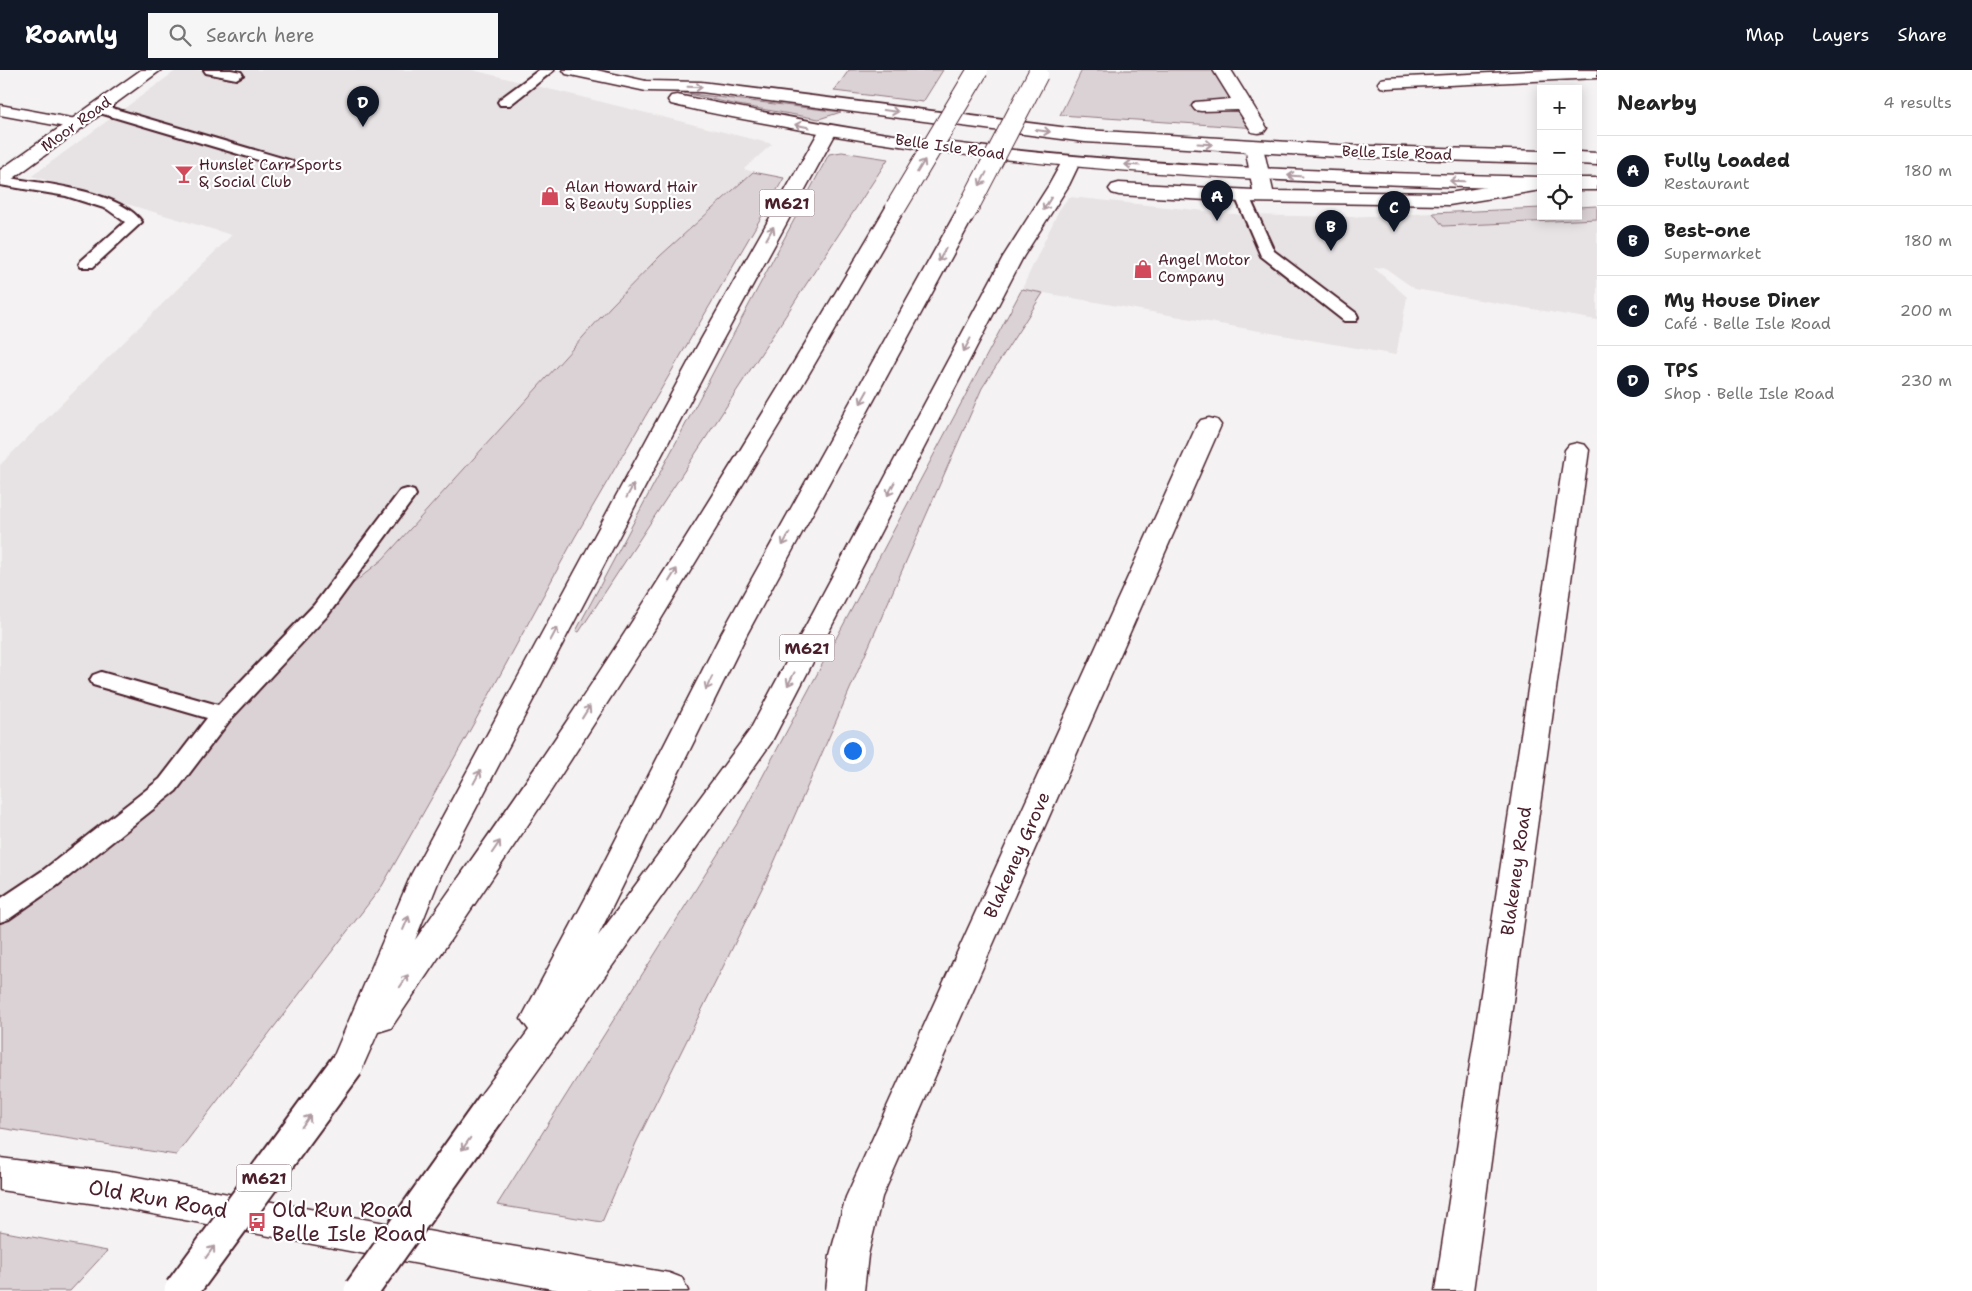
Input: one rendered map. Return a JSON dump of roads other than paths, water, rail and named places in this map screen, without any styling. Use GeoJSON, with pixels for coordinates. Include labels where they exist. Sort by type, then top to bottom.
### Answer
{"type":"FeatureCollection","features":[{"type":"Feature","properties":{"kind":"main road","name":"Moor Road"},"geometry":{"type":"LineString","coordinates":[[0,180],[152,70]]}},
{"type":"Feature","properties":{"kind":"main road","name":"Belle Isle Road"},"geometry":{"type":"LineString","coordinates":[[572,70],[646,86],[701,87],[978,124],[1085,136],[1256,137],[1382,153],[1537,157]]}},
{"type":"Feature","properties":{"kind":"main road","name":"M621"},"geometry":{"type":"LineString","coordinates":[[181,1291],[347,1065],[562,751],[719,503],[821,337],[978,70]]}},
{"type":"Feature","properties":{"kind":"main road"},"geometry":{"type":"LineString","coordinates":[[1222,70],[1243,104],[1256,137],[1264,196]]}},
{"type":"Feature","properties":{"kind":"main road","name":"M621"},"geometry":{"type":"LineString","coordinates":[[494,1104],[604,894],[734,634],[966,212],[1039,72]]}},
{"type":"Feature","properties":{"kind":"main road"},"geometry":{"type":"LineString","coordinates":[[1387,83],[1597,73]]}},
{"type":"Feature","properties":{"kind":"main road","name":"Belle Isle Road"},"geometry":{"type":"LineString","coordinates":[[646,86],[674,100],[828,131],[954,149],[1071,162],[1305,177],[1537,184]]}},
{"type":"Feature","properties":{"kind":"main road"},"geometry":{"type":"LineString","coordinates":[[1201,106],[1243,104]]}},
{"type":"Feature","properties":{"kind":"main road"},"geometry":{"type":"LineString","coordinates":[[828,131],[868,108]]}},
{"type":"Feature","properties":{"kind":"main road"},"geometry":{"type":"LineString","coordinates":[[0,110],[76,124]]}},
{"type":"Feature","properties":{"kind":"main road","name":"M621"},"geometry":{"type":"LineString","coordinates":[[347,1065],[426,875],[701,358],[828,131]]}},
{"type":"Feature","properties":{"kind":"main road"},"geometry":{"type":"LineString","coordinates":[[1071,162],[1085,136]]}},
{"type":"Feature","properties":{"kind":"main road"},"geometry":{"type":"LineString","coordinates":[[1582,158],[1597,159]]}},
{"type":"Feature","properties":{"kind":"main road","name":"M621"},"geometry":{"type":"LineString","coordinates":[[361,1291],[761,736],[1013,257],[1059,185],[1071,162]]}},
{"type":"Feature","properties":{"kind":"main road"},"geometry":{"type":"LineString","coordinates":[[1582,184],[1597,184]]}},
{"type":"Feature","properties":{"kind":"main road","name":"Belle Isle Road"},"geometry":{"type":"LineString","coordinates":[[1119,189],[1242,196],[1449,199],[1537,185]]}},
{"type":"Feature","properties":{"kind":"main road","name":"Blakeney Grove"},"geometry":{"type":"LineString","coordinates":[[845,1291],[849,1255],[864,1197],[1208,426]]}},
{"type":"Feature","properties":{"kind":"main road","name":"Blakeney Road"},"geometry":{"type":"LineString","coordinates":[[1454,1291],[1577,450]]}},
{"type":"Feature","properties":{"kind":"main road","name":"Old Run Road"},"geometry":{"type":"LineString","coordinates":[[0,1174],[110,1189],[486,1260],[669,1291]]}},
{"type":"Feature","properties":{"kind":"lane"},"geometry":{"type":"LineString","coordinates":[[211,70],[236,75]]}},
{"type":"Feature","properties":{"kind":"lane"},"geometry":{"type":"LineString","coordinates":[[506,102],[547,70]]}},
{"type":"Feature","properties":{"kind":"lane"},"geometry":{"type":"LineString","coordinates":[[98,108],[287,164]]}},
{"type":"Feature","properties":{"kind":"lane"},"geometry":{"type":"LineString","coordinates":[[0,180],[68,192],[112,206],[134,222],[87,264]]}},
{"type":"Feature","properties":{"kind":"lane"},"geometry":{"type":"LineString","coordinates":[[1242,196],[1267,254],[1350,317]]}},
{"type":"Feature","properties":{"kind":"lane"},"geometry":{"type":"LineString","coordinates":[[0,912],[50,878],[168,785],[222,714],[321,610],[407,495]]}},
{"type":"Feature","properties":{"kind":"lane"},"geometry":{"type":"LineString","coordinates":[[101,680],[222,714]]}},
{"type":"Feature","properties":{"kind":"place","name":"TPS"},"geometry":{"type":"Point","coordinates":[363,127]}},
{"type":"Feature","properties":{"kind":"place","name":"Hunslet Carr Sports & Social Club"},"geometry":{"type":"Point","coordinates":[184,174]}},
{"type":"Feature","properties":{"kind":"place","name":"Alan Howard Hair & Beauty Supplies"},"geometry":{"type":"Point","coordinates":[550,196]}},
{"type":"Feature","properties":{"kind":"place","name":"Fully Loaded"},"geometry":{"type":"Point","coordinates":[1217,221]}},
{"type":"Feature","properties":{"kind":"place","name":"My House Diner"},"geometry":{"type":"Point","coordinates":[1394,232]}},
{"type":"Feature","properties":{"kind":"place","name":"Best-one"},"geometry":{"type":"Point","coordinates":[1331,251]}},
{"type":"Feature","properties":{"kind":"place","name":"Angel Motor Company"},"geometry":{"type":"Point","coordinates":[1143,269]}},
{"type":"Feature","properties":{"kind":"place","name":"Old Run Road Belle Isle Road"},"geometry":{"type":"Point","coordinates":[257,1222]}}]}
